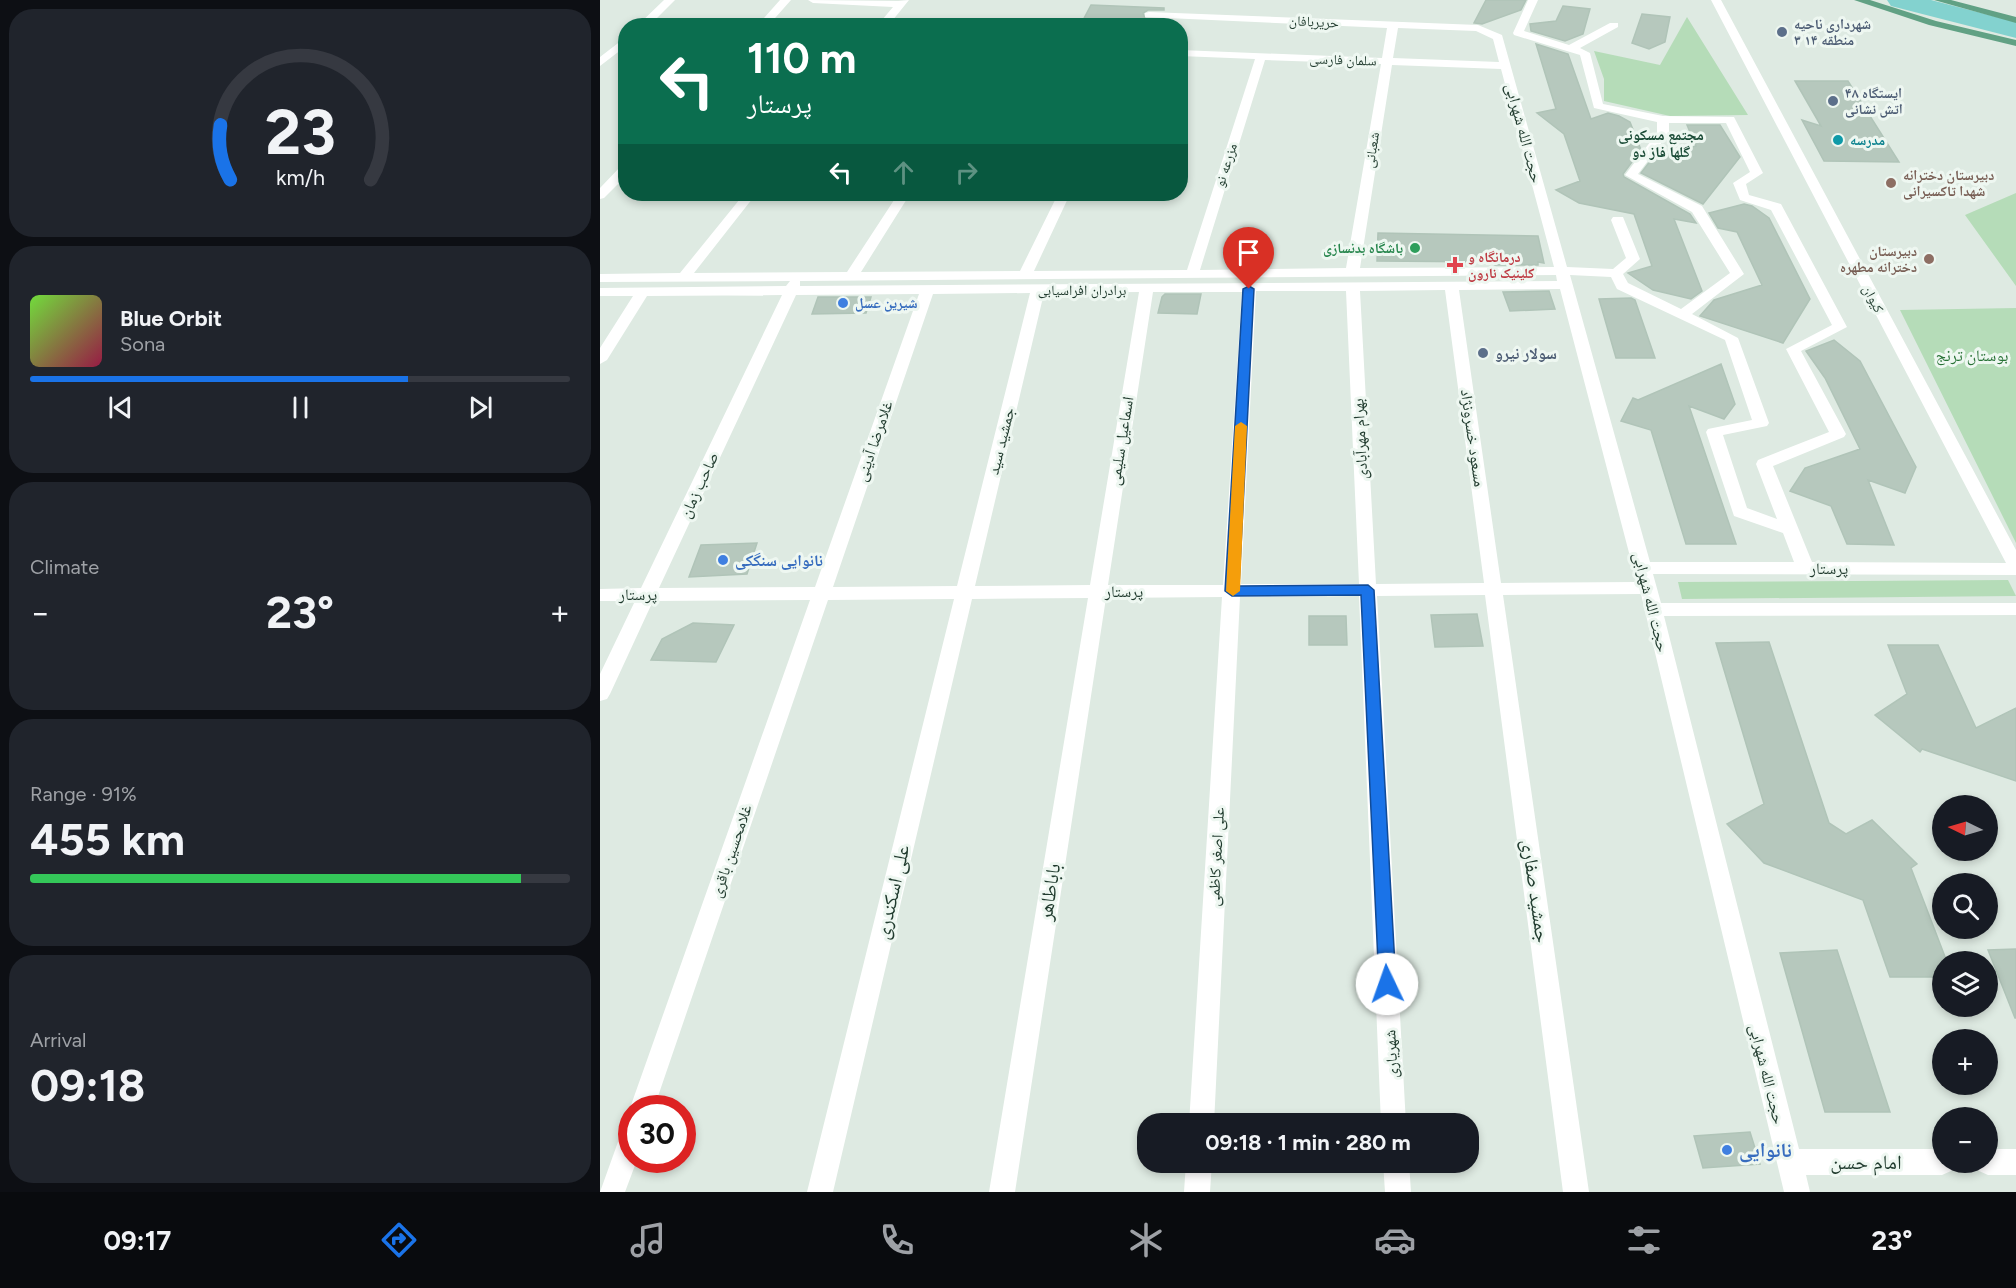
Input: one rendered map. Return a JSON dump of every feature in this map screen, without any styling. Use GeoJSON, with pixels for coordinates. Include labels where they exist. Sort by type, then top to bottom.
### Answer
{"type":"FeatureCollection","features":[{"type":"Feature","properties":{"kind":"main road"},"geometry":{"type":"LineString","coordinates":[[1859,0],[1933,23],[2016,43]]}},
{"type":"Feature","properties":{"kind":"main road"},"geometry":{"type":"LineString","coordinates":[[1939,0],[2016,20]]}},
{"type":"Feature","properties":{"kind":"street"},"geometry":{"type":"LineString","coordinates":[[651,18],[670,0]]}},
{"type":"Feature","properties":{"kind":"street"},"geometry":{"type":"LineString","coordinates":[[769,18],[786,0]]}},
{"type":"Feature","properties":{"kind":"street"},"geometry":{"type":"LineString","coordinates":[[813,0],[902,2]]}},
{"type":"Feature","properties":{"kind":"street"},"geometry":{"type":"LineString","coordinates":[[1533,0],[1518,33],[1585,53],[1598,106],[1663,120],[1730,119],[1757,172],[1739,183],[1744,196],[1776,207],[1840,327],[1793,349],[1838,434],[1764,464],[1804,568]]}},
{"type":"Feature","properties":{"kind":"street","name":"کیوان"},"geometry":{"type":"LineString","coordinates":[[1716,0],[2016,567]]}},
{"type":"Feature","properties":{"kind":"street"},"geometry":{"type":"LineString","coordinates":[[889,18],[902,2]]}},
{"type":"Feature","properties":{"kind":"street","name":"حریربافان"},"geometry":{"type":"LineString","coordinates":[[1147,18],[1151,11],[1478,28]]}},
{"type":"Feature","properties":{"kind":"street","name":"شعبانی"},"geometry":{"type":"LineString","coordinates":[[1352,281],[1393,25]]}},
{"type":"Feature","properties":{"kind":"street"},"geometry":{"type":"LineString","coordinates":[[1570,49],[1614,25]]}},
{"type":"Feature","properties":{"kind":"street","name":"حجت الله شهرابی"},"geometry":{"type":"LineString","coordinates":[[1478,28],[1498,38],[1506,66],[1645,578],[1797,1192]]}},
{"type":"Feature","properties":{"kind":"street"},"geometry":{"type":"LineString","coordinates":[[600,63],[618,47]]}},
{"type":"Feature","properties":{"kind":"street","name":"سلمان فارسی"},"geometry":{"type":"LineString","coordinates":[[1188,53],[1506,66]]}},
{"type":"Feature","properties":{"kind":"street","name":"مزرعه نو"},"geometry":{"type":"LineString","coordinates":[[1192,274],[1261,56]]}},
{"type":"Feature","properties":{"kind":"street"},"geometry":{"type":"LineString","coordinates":[[1663,120],[1663,133],[1632,175],[1697,208],[1737,274],[1682,315]]}},
{"type":"Feature","properties":{"kind":"street"},"geometry":{"type":"LineString","coordinates":[[600,195],[618,176]]}},
{"type":"Feature","properties":{"kind":"street"},"geometry":{"type":"LineString","coordinates":[[684,277],[744,201]]}},
{"type":"Feature","properties":{"kind":"street"},"geometry":{"type":"LineString","coordinates":[[852,275],[900,201]]}},
{"type":"Feature","properties":{"kind":"street"},"geometry":{"type":"LineString","coordinates":[[1025,275],[1061,201]]}},
{"type":"Feature","properties":{"kind":"street"},"geometry":{"type":"LineString","coordinates":[[1562,278],[1616,273],[1633,259],[1618,220]]}},
{"type":"Feature","properties":{"kind":"street"},"geometry":{"type":"LineString","coordinates":[[1616,273],[1622,286],[1731,338],[1761,423],[1714,432],[1740,512],[1789,529]]}},
{"type":"Feature","properties":{"kind":"street","name":"برادران افراسیابی"},"geometry":{"type":"LineString","coordinates":[[600,292],[795,284],[852,275],[1192,274],[1452,288],[1562,278]]}},
{"type":"Feature","properties":{"kind":"street","name":"برادران افراسیابی"},"geometry":{"type":"LineString","coordinates":[[600,278],[684,277],[928,290],[1146,290],[1249,289],[1352,281],[1562,278]]}},
{"type":"Feature","properties":{"kind":"street","name":"بهرام مهرآبادی"},"geometry":{"type":"LineString","coordinates":[[1352,281],[1368,590]]}},
{"type":"Feature","properties":{"kind":"street","name":"صاحب زمان"},"geometry":{"type":"LineString","coordinates":[[600,694],[795,284]]}},
{"type":"Feature","properties":{"kind":"street","name":"مسعود خسرونژاد"},"geometry":{"type":"LineString","coordinates":[[1452,288],[1495,589]]}},
{"type":"Feature","properties":{"kind":"street","name":"علی اصغر کاظمی"},"geometry":{"type":"LineString","coordinates":[[1202,1113],[1249,289]]}},
{"type":"Feature","properties":{"kind":"street","name":"غلامرضا آدینی"},"geometry":{"type":"LineString","coordinates":[[821,593],[928,290]]}},
{"type":"Feature","properties":{"kind":"street","name":"جمشید سید"},"geometry":{"type":"LineString","coordinates":[[964,592],[1038,290]]}},
{"type":"Feature","properties":{"kind":"street","name":"اسماعیل سلیمی"},"geometry":{"type":"LineString","coordinates":[[1097,591],[1146,290]]}},
{"type":"Feature","properties":{"kind":"street"},"geometry":{"type":"LineString","coordinates":[[600,360],[643,291]]}},
{"type":"Feature","properties":{"kind":"street","name":"پرستار"},"geometry":{"type":"LineString","coordinates":[[600,595],[1495,589],[1804,568],[2016,567]]}},
{"type":"Feature","properties":{"kind":"street","name":"جمشید صفاری"},"geometry":{"type":"LineString","coordinates":[[1495,589],[1576,1192]]}},
{"type":"Feature","properties":{"kind":"street","name":"شهریاری"},"geometry":{"type":"LineString","coordinates":[[1368,590],[1393,1113]]}},
{"type":"Feature","properties":{"kind":"street","name":"باباطاهر"},"geometry":{"type":"LineString","coordinates":[[1002,1192],[1097,591]]}},
{"type":"Feature","properties":{"kind":"street","name":"علی اسکندری"},"geometry":{"type":"LineString","coordinates":[[820,1192],[964,592]]}},
{"type":"Feature","properties":{"kind":"street","name":"غلامحسین باقری"},"geometry":{"type":"LineString","coordinates":[[647,1095],[821,593]]}},
{"type":"Feature","properties":{"kind":"street"},"geometry":{"type":"LineString","coordinates":[[1653,610],[2016,609]]}},
{"type":"Feature","properties":{"kind":"street","name":"امام حسن"},"geometry":{"type":"LineString","coordinates":[[1789,1162],[1932,1162]]}},
{"type":"Feature","properties":{"kind":"street"},"geometry":{"type":"LineString","coordinates":[[1998,1162],[2016,1162]]}},
{"type":"Feature","properties":{"kind":"street"},"geometry":{"type":"LineString","coordinates":[[612,1192],[619,1173]]}},
{"type":"Feature","properties":{"kind":"street"},"geometry":{"type":"LineString","coordinates":[[1197,1192],[1198,1173]]}},
{"type":"Feature","properties":{"kind":"street"},"geometry":{"type":"LineString","coordinates":[[1397,1173],[1398,1192]]}},
{"type":"Feature","properties":{"kind":"green space"},"geometry":{"type":"Polygon","coordinates":[[[1687,17],[1748,115],[1670,116],[1604,101],[1604,79],[1594,51],[1660,65],[1687,17]]]}},
{"type":"Feature","properties":{"kind":"green space"},"geometry":{"type":"Polygon","coordinates":[[[2016,193],[2016,286],[1965,215],[2016,193]]]}},
{"type":"Feature","properties":{"kind":"green space","name":"بوستان ترنج"},"geometry":{"type":"Polygon","coordinates":[[[2016,308],[2016,543],[1900,310],[2016,308]]]}},
{"type":"Feature","properties":{"kind":"green space"},"geometry":{"type":"Polygon","coordinates":[[[2008,580],[2016,596],[1682,599],[1678,582],[2008,580]]]}},
{"type":"Feature","properties":{"kind":"building"},"geometry":{"type":"Polygon","coordinates":[[[1486,0],[1526,0],[1521,10],[1482,24],[1474,23],[1486,0]]]}},
{"type":"Feature","properties":{"kind":"building"},"geometry":{"type":"Polygon","coordinates":[[[1091,5],[1164,8],[1164,10],[1148,10],[1143,13],[1145,18],[1084,18],[1091,5]]]}},
{"type":"Feature","properties":{"kind":"building"},"geometry":{"type":"Polygon","coordinates":[[[1563,6],[1590,9],[1583,34],[1565,41],[1531,31],[1530,24],[1556,21],[1563,6]]]}},
{"type":"Feature","properties":{"kind":"building"},"geometry":{"type":"Polygon","coordinates":[[[1642,14],[1670,17],[1665,42],[1649,49],[1632,43],[1642,14]]]}},
{"type":"Feature","properties":{"kind":"building"},"geometry":{"type":"Polygon","coordinates":[[[1536,44],[1568,54],[1591,119],[1608,113],[1630,122],[1641,150],[1623,174],[1624,177],[1690,214],[1696,223],[1674,219],[1702,291],[1691,299],[1653,290],[1628,273],[1652,266],[1634,214],[1579,203],[1556,190],[1580,181],[1564,134],[1537,113],[1556,109],[1536,44]]]}},
{"type":"Feature","properties":{"kind":"building"},"geometry":{"type":"Polygon","coordinates":[[[1795,81],[1848,81],[1899,162],[1824,161],[1802,120],[1821,126],[1795,81]]]}},
{"type":"Feature","properties":{"kind":"building"},"geometry":{"type":"Polygon","coordinates":[[[1687,125],[1720,125],[1740,157],[1703,204],[1641,173],[1654,156],[1659,157],[1696,146],[1687,125]]]}},
{"type":"Feature","properties":{"kind":"building"},"geometry":{"type":"Polygon","coordinates":[[[1744,204],[1752,206],[1769,218],[1810,299],[1783,343],[1700,316],[1714,300],[1762,285],[1737,232],[1718,228],[1709,213],[1744,204]]]}},
{"type":"Feature","properties":{"kind":"building"},"geometry":{"type":"Polygon","coordinates":[[[1378,233],[1538,236],[1544,263],[1495,265],[1494,262],[1377,261],[1378,233]]]}},
{"type":"Feature","properties":{"kind":"building"},"geometry":{"type":"Polygon","coordinates":[[[1549,291],[1555,309],[1510,311],[1503,292],[1549,291]]]}},
{"type":"Feature","properties":{"kind":"building"},"geometry":{"type":"Polygon","coordinates":[[[1165,294],[1201,294],[1197,314],[1158,313],[1165,294]]]}},
{"type":"Feature","properties":{"kind":"building","name":"شیرین عسل"},"geometry":{"type":"Polygon","coordinates":[[[818,297],[871,297],[866,313],[812,314],[818,297]]]}},
{"type":"Feature","properties":{"kind":"building"},"geometry":{"type":"Polygon","coordinates":[[[1631,298],[1635,300],[1655,358],[1616,358],[1599,299],[1631,298]]]}},
{"type":"Feature","properties":{"kind":"building"},"geometry":{"type":"Polygon","coordinates":[[[1834,340],[1860,361],[1916,467],[1905,493],[1868,480],[1894,545],[1847,544],[1831,506],[1790,491],[1805,468],[1860,449],[1825,378],[1806,351],[1834,340]]]}},
{"type":"Feature","properties":{"kind":"building"},"geometry":{"type":"Polygon","coordinates":[[[1721,364],[1735,404],[1724,419],[1689,406],[1736,544],[1686,544],[1651,430],[1621,421],[1633,398],[1638,400],[1721,364]]]}},
{"type":"Feature","properties":{"kind":"building","name":"نانوایی سنگکی"},"geometry":{"type":"Polygon","coordinates":[[[757,543],[747,574],[689,577],[701,545],[757,543]]]}},
{"type":"Feature","properties":{"kind":"building"},"geometry":{"type":"Polygon","coordinates":[[[1477,614],[1483,646],[1435,647],[1431,615],[1477,614]]]}},
{"type":"Feature","properties":{"kind":"building"},"geometry":{"type":"Polygon","coordinates":[[[1309,616],[1346,616],[1347,645],[1309,645],[1309,616]]]}},
{"type":"Feature","properties":{"kind":"building"},"geometry":{"type":"Polygon","coordinates":[[[693,623],[734,625],[716,662],[651,660],[662,639],[693,623]]]}},
{"type":"Feature","properties":{"kind":"building"},"geometry":{"type":"Polygon","coordinates":[[[1769,642],[1829,823],[1846,834],[1872,820],[1917,864],[1911,868],[1932,923],[1932,939],[1938,939],[1943,951],[1932,951],[1932,977],[1890,977],[1863,900],[1764,863],[1727,824],[1764,804],[1716,643],[1769,642]]]}},
{"type":"Feature","properties":{"kind":"building"},"geometry":{"type":"Polygon","coordinates":[[[1888,645],[1938,645],[1976,728],[2016,708],[2016,781],[1922,749],[1920,752],[1875,715],[1907,694],[1888,645]]]}},
{"type":"Feature","properties":{"kind":"building"},"geometry":{"type":"Polygon","coordinates":[[[2016,949],[2016,1018],[1998,975],[1998,951],[1988,950],[2016,949]]]}},
{"type":"Feature","properties":{"kind":"building"},"geometry":{"type":"Polygon","coordinates":[[[1837,950],[1890,1112],[1825,1112],[1780,953],[1837,950]]]}},
{"type":"Feature","properties":{"kind":"building","name":"نانوایی"},"geometry":{"type":"Polygon","coordinates":[[[1750,1132],[1760,1164],[1703,1168],[1694,1136],[1750,1132]]]}},
{"type":"Feature","properties":{"kind":"waterway"},"geometry":{"type":"LineString","coordinates":[[1900,0],[2016,30]]}},
{"type":"Feature","properties":{"kind":"slow traffic"},"geometry":{"type":"LineString","coordinates":[[1233,591],[1241,426]]}},
{"type":"Feature","properties":{"kind":"place","name":"شهرداری ناحیه ۳ منطقه ۱۴"},"geometry":{"type":"Point","coordinates":[1782,32]}},
{"type":"Feature","properties":{"kind":"place","name":"ایستگاه ۴۸ اتش نشانی"},"geometry":{"type":"Point","coordinates":[1833,101]}},
{"type":"Feature","properties":{"kind":"place","name":"مدرسه"},"geometry":{"type":"Point","coordinates":[1838,140]}},
{"type":"Feature","properties":{"kind":"place","name":"دبیرستان دخترانه شهدا تاکسیرانی"},"geometry":{"type":"Point","coordinates":[1891,183]}},
{"type":"Feature","properties":{"kind":"place","name":"باشگاه بدنسازی"},"geometry":{"type":"Point","coordinates":[1415,248]}},
{"type":"Feature","properties":{"kind":"place","name":"دبیرستان دخترانه مطهره"},"geometry":{"type":"Point","coordinates":[1929,259]}},
{"type":"Feature","properties":{"kind":"place","name":"درمانگاه و کلینیک نارون"},"geometry":{"type":"Point","coordinates":[1455,265]}},
{"type":"Feature","properties":{"kind":"place","name":"شیرین عسل"},"geometry":{"type":"Point","coordinates":[843,303]}},
{"type":"Feature","properties":{"kind":"place","name":"سولار نیرو"},"geometry":{"type":"Point","coordinates":[1483,353]}},
{"type":"Feature","properties":{"kind":"place","name":"نانوایی سنگکی"},"geometry":{"type":"Point","coordinates":[723,560]}},
{"type":"Feature","properties":{"kind":"place","name":"نانوایی"},"geometry":{"type":"Point","coordinates":[1727,1150]}},
{"type":"Feature","properties":{"kind":"district","name":"مجتمع مسکونی گلها فاز دو"},"geometry":{"type":"Point","coordinates":[1661,144]}},
{"type":"Feature","properties":{"kind":"route"},"geometry":{"type":"LineString","coordinates":[[1249,289],[1232,591],[1368,590],[1387,984]]}}]}
